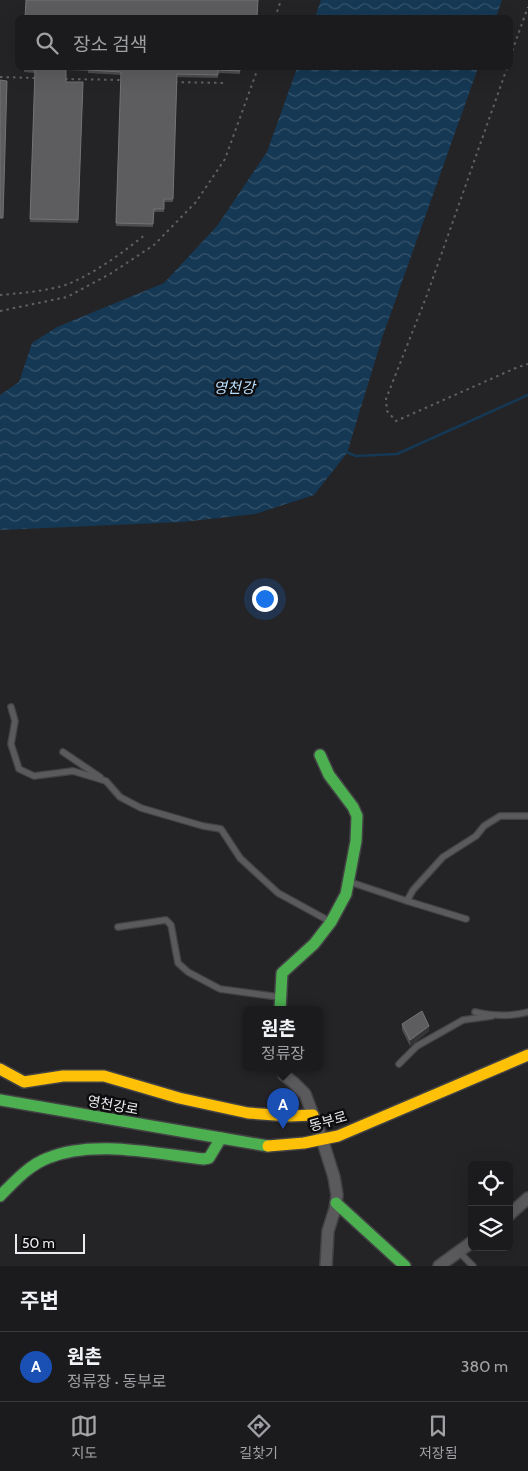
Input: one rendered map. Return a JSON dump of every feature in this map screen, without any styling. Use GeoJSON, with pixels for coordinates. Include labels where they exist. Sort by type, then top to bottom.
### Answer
{"type":"FeatureCollection","features":[{"type":"Feature","properties":{"kind":"street"},"geometry":{"type":"LineString","coordinates":[[280,1006],[282,973],[314,944],[331,922],[346,894],[356,841],[357,816],[348,798],[329,775],[320,755]]}},
{"type":"Feature","properties":{"kind":"street","name":"동부로"},"geometry":{"type":"LineString","coordinates":[[221,1138],[269,1146],[304,1144],[338,1136],[528,1055]]}},
{"type":"Feature","properties":{"kind":"street"},"geometry":{"type":"LineString","coordinates":[[0,1069],[24,1082],[63,1076],[104,1076],[179,1098],[248,1113],[289,1116],[313,1115]]}},
{"type":"Feature","properties":{"kind":"street"},"geometry":{"type":"LineString","coordinates":[[283,1071],[284,1075],[305,1094],[334,1177],[337,1195],[328,1231],[326,1266]]}},
{"type":"Feature","properties":{"kind":"street","name":"영천강로"},"geometry":{"type":"LineString","coordinates":[[0,1100],[221,1138]]}},
{"type":"Feature","properties":{"kind":"street"},"geometry":{"type":"LineString","coordinates":[[0,1196],[19,1177],[48,1158],[71,1152],[95,1149],[204,1159],[209,1158],[221,1138]]}},
{"type":"Feature","properties":{"kind":"street"},"geometry":{"type":"LineString","coordinates":[[513,1211],[528,1198]]}},
{"type":"Feature","properties":{"kind":"street"},"geometry":{"type":"LineString","coordinates":[[336,1203],[399,1264]]}},
{"type":"Feature","properties":{"kind":"street"},"geometry":{"type":"LineString","coordinates":[[439,1266],[468,1245]]}},
{"type":"Feature","properties":{"kind":"lane"},"geometry":{"type":"LineString","coordinates":[[11,707],[15,720],[11,744],[19,769],[34,776],[73,771],[106,781]]}},
{"type":"Feature","properties":{"kind":"lane"},"geometry":{"type":"LineString","coordinates":[[63,752],[106,781],[120,797],[141,808],[203,826],[221,829],[240,858],[278,893],[331,922]]}},
{"type":"Feature","properties":{"kind":"lane"},"geometry":{"type":"LineString","coordinates":[[407,901],[413,890],[442,857],[476,836],[484,826],[500,816],[528,816]]}},
{"type":"Feature","properties":{"kind":"lane"},"geometry":{"type":"LineString","coordinates":[[348,882],[466,919]]}},
{"type":"Feature","properties":{"kind":"lane"},"geometry":{"type":"LineString","coordinates":[[118,927],[166,920],[171,926],[178,963],[188,972],[220,989],[281,998]]}},
{"type":"Feature","properties":{"kind":"lane"},"geometry":{"type":"LineString","coordinates":[[475,1012],[492,1016]]}},
{"type":"Feature","properties":{"kind":"lane"},"geometry":{"type":"LineString","coordinates":[[399,1064],[416,1046],[463,1020],[492,1016],[515,1016],[528,1012]]}},
{"type":"Feature","properties":{"kind":"lane"},"geometry":{"type":"LineString","coordinates":[[458,1252],[473,1266]]}},
{"type":"Feature","properties":{"kind":"path"},"geometry":{"type":"LineString","coordinates":[[276,15],[281,0]]}},
{"type":"Feature","properties":{"kind":"path"},"geometry":{"type":"LineString","coordinates":[[513,48],[528,6]]}},
{"type":"Feature","properties":{"kind":"path"},"geometry":{"type":"LineString","coordinates":[[0,311],[68,297],[110,274],[154,245],[196,202],[224,159],[257,70]]}},
{"type":"Feature","properties":{"kind":"path"},"geometry":{"type":"LineString","coordinates":[[506,70],[427,295],[392,380],[386,399],[387,411],[396,421],[528,364]]}},
{"type":"Feature","properties":{"kind":"path"},"geometry":{"type":"LineString","coordinates":[[0,77],[39,78]]}},
{"type":"Feature","properties":{"kind":"path"},"geometry":{"type":"LineString","coordinates":[[59,79],[128,81]]}},
{"type":"Feature","properties":{"kind":"path"},"geometry":{"type":"LineString","coordinates":[[167,82],[226,83]]}},
{"type":"Feature","properties":{"kind":"path"},"geometry":{"type":"LineString","coordinates":[[0,295],[28,293],[68,284],[119,256],[146,234]]}},
{"type":"Feature","properties":{"kind":"water"},"geometry":{"type":"Polygon","coordinates":[[[321,0],[502,0],[497,15],[316,15],[321,0]]]}},
{"type":"Feature","properties":{"kind":"water","name":"영천강"},"geometry":{"type":"Polygon","coordinates":[[[296,70],[477,70],[382,338],[347,453],[314,495],[255,514],[182,522],[0,530],[0,395],[19,382],[32,343],[57,327],[164,283],[217,226],[267,152],[296,70]]]}},
{"type":"Feature","properties":{"kind":"building"},"geometry":{"type":"Polygon","coordinates":[[[26,0],[258,0],[257,15],[25,15],[26,0]]]}},
{"type":"Feature","properties":{"kind":"building"},"geometry":{"type":"Polygon","coordinates":[[[35,70],[66,70],[66,82],[83,82],[78,220],[30,219],[35,70]]]}},
{"type":"Feature","properties":{"kind":"building"},"geometry":{"type":"Polygon","coordinates":[[[88,70],[218,70],[218,75],[177,74],[173,199],[164,199],[164,209],[154,209],[153,224],[116,223],[121,72],[88,70]]]}},
{"type":"Feature","properties":{"kind":"building"},"geometry":{"type":"Polygon","coordinates":[[[0,80],[7,81],[3,218],[0,218],[0,80]]]}},
{"type":"Feature","properties":{"kind":"building"},"geometry":{"type":"Polygon","coordinates":[[[422,1011],[429,1026],[410,1040],[402,1024],[422,1011]]]}},
{"type":"Feature","properties":{"kind":"waterway"},"geometry":{"type":"LineString","coordinates":[[346,452],[356,456],[397,454],[528,395]]}},
{"type":"Feature","properties":{"kind":"traffic: fast"},"geometry":{"type":"LineString","coordinates":[[280,1006],[282,973],[314,944],[331,922],[346,894],[356,841],[357,816],[353,807],[329,775],[320,755]]}},
{"type":"Feature","properties":{"kind":"traffic: fast"},"geometry":{"type":"LineString","coordinates":[[0,1100],[221,1138]]}},
{"type":"Feature","properties":{"kind":"traffic: fast"},"geometry":{"type":"LineString","coordinates":[[0,1196],[34,1165],[66,1152],[85,1149],[146,1151],[204,1159],[209,1158],[221,1138],[268,1146]]}},
{"type":"Feature","properties":{"kind":"traffic: fast"},"geometry":{"type":"LineString","coordinates":[[336,1203],[405,1266]]}},
{"type":"Feature","properties":{"kind":"traffic: slow"},"geometry":{"type":"LineString","coordinates":[[268,1146],[304,1143],[338,1136],[528,1055]]}},
{"type":"Feature","properties":{"kind":"traffic: slow"},"geometry":{"type":"LineString","coordinates":[[0,1069],[24,1082],[63,1076],[104,1076],[179,1098],[248,1113],[289,1116],[313,1115]]}},
{"type":"Feature","properties":{"kind":"place","name":"원촌"},"geometry":{"type":"Point","coordinates":[283,1129]}}]}
